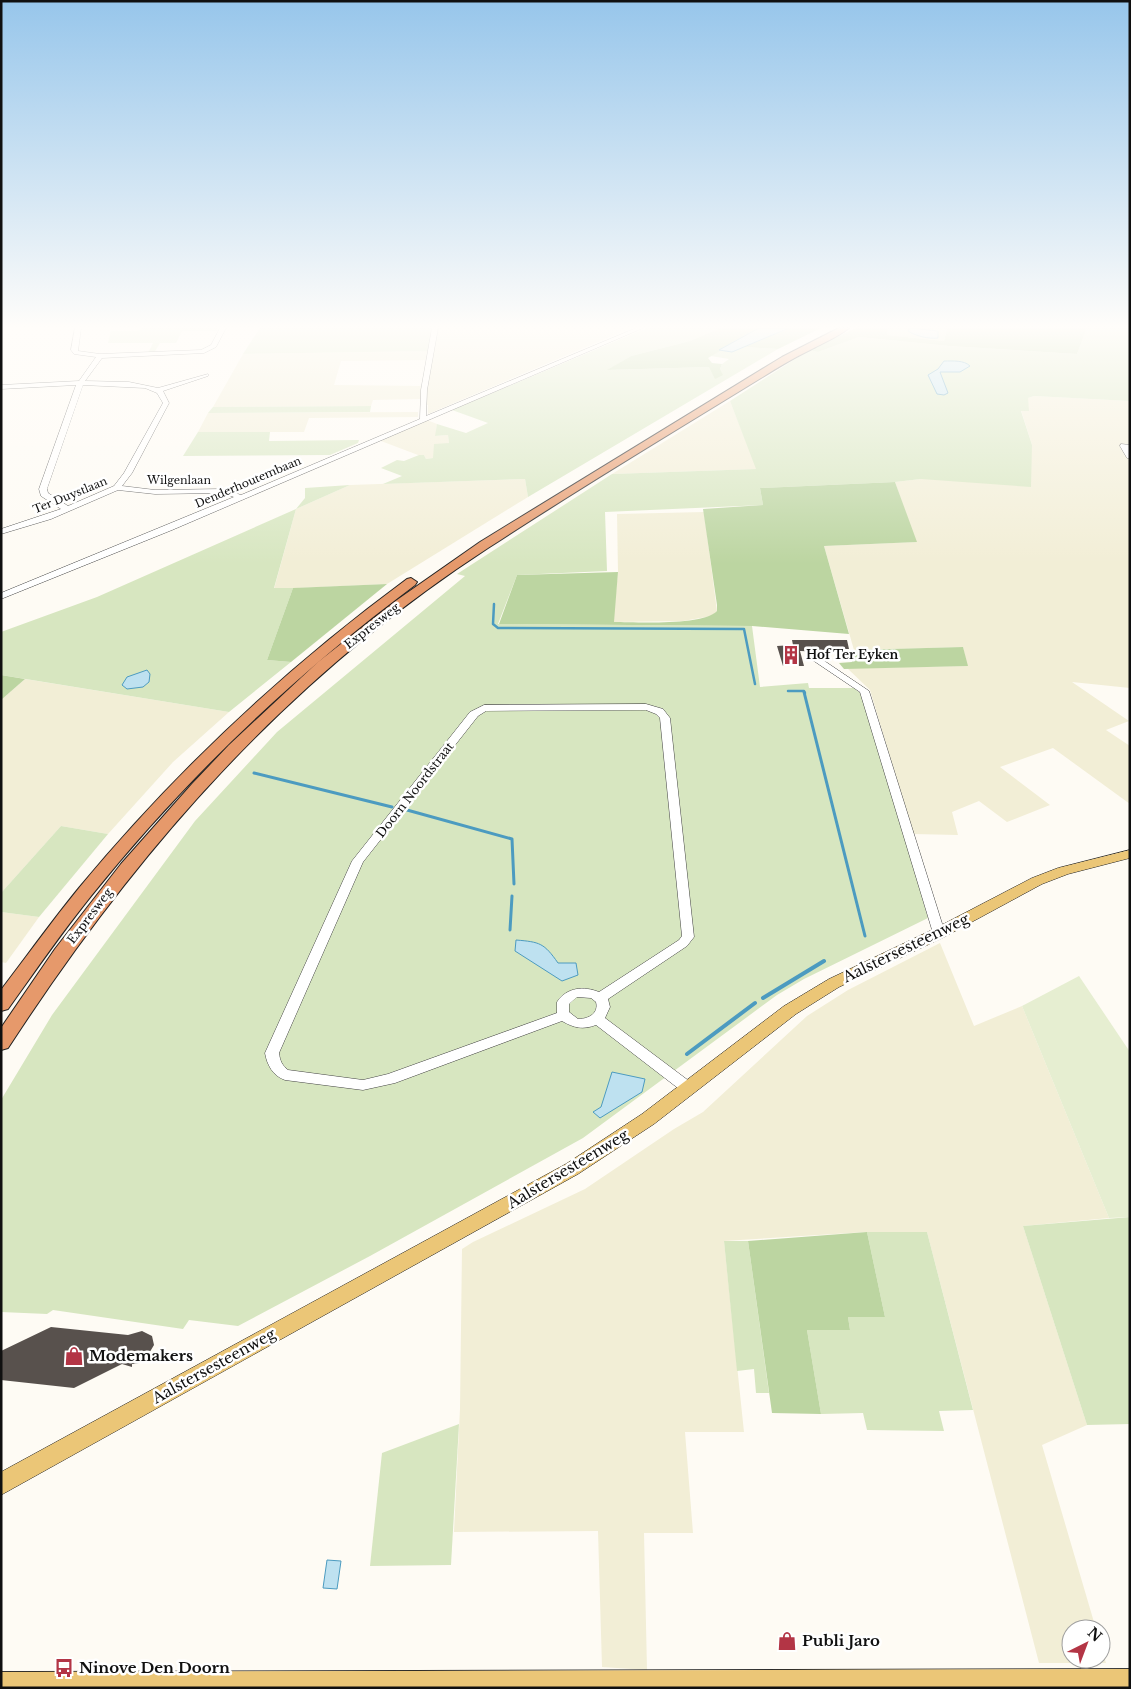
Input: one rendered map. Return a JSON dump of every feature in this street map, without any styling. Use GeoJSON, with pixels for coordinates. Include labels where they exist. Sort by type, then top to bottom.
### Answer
{"type":"FeatureCollection","features":[{"type":"Feature","properties":{"kind":"highway","name":"Expresweg"},"geometry":{"type":"LineString","coordinates":[[1,1004],[84,893],[154,812],[258,706],[372,610],[470,542],[691,407]]}},
{"type":"Feature","properties":{"kind":"highway","name":"Expresweg"},"geometry":{"type":"LineString","coordinates":[[1,1043],[61,955],[109,891],[171,815],[274,710],[351,642],[431,581],[484,545],[708,407]]}},
{"type":"Feature","properties":{"kind":"main road","name":"Aalstersesteenweg"},"geometry":{"type":"LineString","coordinates":[[1,1484],[572,1169],[618,1141],[790,1010],[834,983],[939,933],[1038,881],[1063,871],[1130,854]]}},
{"type":"Feature","properties":{"kind":"main road"},"geometry":{"type":"LineString","coordinates":[[1,1684],[1130,1681]]}},
{"type":"Feature","properties":{"kind":"street"},"geometry":{"type":"LineString","coordinates":[[67,509],[46,497],[43,489],[72,407]]}},
{"type":"Feature","properties":{"kind":"street","name":"Ter Duystlaan"},"geometry":{"type":"LineString","coordinates":[[1,532],[21,527],[117,488],[128,473],[164,407]]}},
{"type":"Feature","properties":{"kind":"street"},"geometry":{"type":"LineString","coordinates":[[422,407],[421,415],[423,419]]}},
{"type":"Feature","properties":{"kind":"street","name":"Denderhoutembaan"},"geometry":{"type":"LineString","coordinates":[[1,596],[241,497],[452,407]]}},
{"type":"Feature","properties":{"kind":"street"},"geometry":{"type":"LineString","coordinates":[[1130,447],[1124,446],[1130,456]]}},
{"type":"Feature","properties":{"kind":"street","name":"Wilgenlaan"},"geometry":{"type":"LineString","coordinates":[[117,488],[155,492],[223,491],[241,497]]}},
{"type":"Feature","properties":{"kind":"street"},"geometry":{"type":"LineString","coordinates":[[814,658],[864,690],[939,933]]}},
{"type":"Feature","properties":{"kind":"street","name":"Doorn Noordstraat"},"geometry":{"type":"LineString","coordinates":[[564,1015],[390,1079],[363,1085],[285,1075],[276,1068],[272,1061],[272,1053],[358,861],[474,714],[484,708],[646,707],[657,710],[665,718],[688,937],[683,943],[599,998]]}},
{"type":"Feature","properties":{"kind":"street"},"geometry":{"type":"LineString","coordinates":[[586,992],[599,998],[604,1008],[598,1019],[584,1023],[564,1015],[562,1010],[563,1002],[573,994],[586,992]]}},
{"type":"Feature","properties":{"kind":"street"},"geometry":{"type":"LineString","coordinates":[[598,1019],[688,1088]]}},
{"type":"Feature","properties":{"kind":"shaded area"},"geometry":{"type":"Polygon","coordinates":[[[428,407],[445,407],[428,414],[428,407]]]}},
{"type":"Feature","properties":{"kind":"shaded area"},"geometry":{"type":"Polygon","coordinates":[[[721,407],[732,407],[757,469],[612,474],[721,407]]]}},
{"type":"Feature","properties":{"kind":"shaded area"},"geometry":{"type":"Polygon","coordinates":[[[1023,407],[1130,407],[1130,688],[1072,682],[1129,721],[1106,730],[1130,746],[1130,804],[1053,748],[1000,767],[1050,805],[1007,822],[979,801],[952,812],[958,835],[913,834],[870,690],[847,668],[967,666],[963,647],[854,650],[824,546],[916,542],[895,482],[921,479],[1032,445],[1021,410],[1023,407]]]}},
{"type":"Feature","properties":{"kind":"shaded area"},"geometry":{"type":"Polygon","coordinates":[[[418,412],[418,417],[309,418],[304,432],[198,432],[208,413],[418,412]]]}},
{"type":"Feature","properties":{"kind":"shaded area"},"geometry":{"type":"Polygon","coordinates":[[[427,420],[437,424],[436,436],[448,435],[449,443],[434,458],[426,459],[424,455],[418,455],[381,441],[427,420]]]}},
{"type":"Feature","properties":{"kind":"shaded area"},"geometry":{"type":"Polygon","coordinates":[[[525,479],[528,497],[387,584],[274,589],[296,509],[350,485],[525,479]]]}},
{"type":"Feature","properties":{"kind":"shaded area"},"geometry":{"type":"Polygon","coordinates":[[[704,512],[717,611],[712,616],[683,621],[613,622],[618,572],[617,514],[704,512]]]}},
{"type":"Feature","properties":{"kind":"shaded area"},"geometry":{"type":"Polygon","coordinates":[[[25,679],[229,712],[173,762],[108,834],[61,826],[1,893],[1,700],[25,679]]]}},
{"type":"Feature","properties":{"kind":"shaded area"},"geometry":{"type":"Polygon","coordinates":[[[1,912],[39,917],[6,963],[1,962],[1,912]]]}},
{"type":"Feature","properties":{"kind":"shaded area"},"geometry":{"type":"Polygon","coordinates":[[[940,943],[974,1026],[1022,1006],[1109,1218],[1023,1226],[1087,1425],[1042,1445],[1093,1619],[1061,1619],[1061,1663],[1039,1663],[927,1232],[867,1232],[724,1241],[744,1432],[685,1432],[693,1533],[644,1533],[647,1670],[602,1667],[598,1531],[454,1532],[460,1409],[462,1249],[585,1189],[674,1129],[703,1112],[807,1016],[848,990],[940,943]]]}},
{"type":"Feature","properties":{"kind":"green space"},"geometry":{"type":"Polygon","coordinates":[[[213,407],[371,407],[370,412],[208,413],[213,407]]]}},
{"type":"Feature","properties":{"kind":"green space"},"geometry":{"type":"Polygon","coordinates":[[[460,407],[680,407],[528,497],[525,479],[383,484],[402,476],[381,468],[397,460],[404,461],[419,455],[424,455],[426,459],[433,458],[434,444],[449,443],[448,435],[435,436],[437,424],[466,433],[488,423],[452,410],[460,407]]]}},
{"type":"Feature","properties":{"kind":"green space"},"geometry":{"type":"Polygon","coordinates":[[[732,407],[1029,407],[1029,411],[1021,411],[1032,445],[1031,487],[921,479],[895,482],[760,488],[763,505],[605,512],[607,571],[517,575],[498,624],[752,626],[760,687],[808,683],[809,688],[854,688],[860,693],[886,771],[928,918],[804,979],[777,995],[583,1138],[370,1256],[238,1326],[189,1320],[183,1329],[53,1310],[47,1314],[1,1312],[1,1100],[52,1015],[195,821],[277,732],[465,576],[457,574],[612,474],[756,469],[732,407]]]}},
{"type":"Feature","properties":{"kind":"green space"},"geometry":{"type":"Polygon","coordinates":[[[198,432],[270,432],[269,441],[359,440],[358,443],[330,455],[183,456],[198,432]]]}},
{"type":"Feature","properties":{"kind":"green space"},"geometry":{"type":"Polygon","coordinates":[[[895,482],[917,542],[824,546],[849,634],[752,626],[499,624],[517,575],[618,572],[614,622],[684,621],[709,616],[717,611],[717,605],[703,509],[763,505],[760,488],[895,482]]]}},
{"type":"Feature","properties":{"kind":"green space"},"geometry":{"type":"Polygon","coordinates":[[[350,485],[296,509],[305,498],[305,488],[350,485]]]}},
{"type":"Feature","properties":{"kind":"green space"},"geometry":{"type":"Polygon","coordinates":[[[296,509],[274,588],[293,588],[267,660],[291,662],[229,712],[1,675],[1,632],[97,597],[296,509]]]}},
{"type":"Feature","properties":{"kind":"green space"},"geometry":{"type":"Polygon","coordinates":[[[387,584],[291,662],[267,660],[293,588],[387,584]]]}},
{"type":"Feature","properties":{"kind":"green space"},"geometry":{"type":"Polygon","coordinates":[[[963,647],[968,666],[844,669],[839,663],[852,662],[851,657],[854,650],[963,647]]]}},
{"type":"Feature","properties":{"kind":"green space"},"geometry":{"type":"Polygon","coordinates":[[[1,675],[25,679],[1,700],[1,675]]]}},
{"type":"Feature","properties":{"kind":"green space"},"geometry":{"type":"Polygon","coordinates":[[[61,826],[108,834],[39,917],[1,912],[1,893],[61,826]]]}},
{"type":"Feature","properties":{"kind":"green space"},"geometry":{"type":"Polygon","coordinates":[[[1079,976],[1130,1052],[1130,1217],[1109,1218],[1022,1006],[1079,976]]]}},
{"type":"Feature","properties":{"kind":"green space"},"geometry":{"type":"Polygon","coordinates":[[[1130,1217],[1130,1424],[1087,1425],[1023,1226],[1130,1217]]]}},
{"type":"Feature","properties":{"kind":"green space"},"geometry":{"type":"Polygon","coordinates":[[[867,1232],[927,1232],[973,1410],[939,1411],[944,1431],[867,1430],[863,1413],[821,1414],[807,1330],[850,1330],[848,1317],[885,1317],[867,1232]]]}},
{"type":"Feature","properties":{"kind":"green space"},"geometry":{"type":"Polygon","coordinates":[[[867,1232],[885,1317],[848,1317],[850,1330],[807,1330],[821,1414],[772,1413],[748,1241],[867,1232]]]}},
{"type":"Feature","properties":{"kind":"green space"},"geometry":{"type":"Polygon","coordinates":[[[724,1241],[748,1241],[769,1393],[756,1393],[754,1369],[737,1371],[724,1241]]]}},
{"type":"Feature","properties":{"kind":"green space"},"geometry":{"type":"Polygon","coordinates":[[[459,1424],[451,1565],[370,1566],[382,1453],[459,1424]]]}},
{"type":"Feature","properties":{"kind":"water"},"geometry":{"type":"Polygon","coordinates":[[[147,670],[150,674],[149,682],[143,687],[127,689],[122,685],[127,677],[147,670]]]}},
{"type":"Feature","properties":{"kind":"water"},"geometry":{"type":"Polygon","coordinates":[[[516,940],[536,943],[545,947],[558,963],[576,963],[578,975],[562,981],[515,951],[516,940]]]}},
{"type":"Feature","properties":{"kind":"water"},"geometry":{"type":"Polygon","coordinates":[[[612,1072],[645,1079],[642,1092],[600,1118],[593,1112],[601,1107],[612,1072]]]}},
{"type":"Feature","properties":{"kind":"water"},"geometry":{"type":"Polygon","coordinates":[[[327,1560],[341,1561],[337,1589],[323,1588],[327,1560]]]}},
{"type":"Feature","properties":{"kind":"building","name":"Hof Ter Eyken"},"geometry":{"type":"Polygon","coordinates":[[[792,640],[847,640],[849,649],[831,649],[832,651],[828,652],[800,651],[804,666],[783,666],[777,646],[793,645],[792,640]]]}},
{"type":"Feature","properties":{"kind":"building","name":"Modemakers"},"geometry":{"type":"Polygon","coordinates":[[[51,1327],[128,1335],[142,1331],[152,1336],[154,1345],[148,1355],[139,1360],[139,1363],[132,1364],[132,1367],[122,1364],[74,1388],[1,1380],[1,1351],[51,1327]]]}},
{"type":"Feature","properties":{"kind":"waterway"},"geometry":{"type":"LineString","coordinates":[[494,604],[493,624],[498,628],[744,629],[755,684]]}},
{"type":"Feature","properties":{"kind":"waterway"},"geometry":{"type":"LineString","coordinates":[[788,691],[804,691],[805,693]]}},
{"type":"Feature","properties":{"kind":"waterway"},"geometry":{"type":"LineString","coordinates":[[804,692],[865,936]]}},
{"type":"Feature","properties":{"kind":"waterway"},"geometry":{"type":"LineString","coordinates":[[254,773],[392,807]]}},
{"type":"Feature","properties":{"kind":"waterway"},"geometry":{"type":"LineString","coordinates":[[407,810],[512,839],[514,884]]}},
{"type":"Feature","properties":{"kind":"waterway"},"geometry":{"type":"LineString","coordinates":[[510,930],[512,896]]}},
{"type":"Feature","properties":{"kind":"waterway"},"geometry":{"type":"LineString","coordinates":[[763,998],[824,961]]}},
{"type":"Feature","properties":{"kind":"waterway"},"geometry":{"type":"LineString","coordinates":[[687,1054],[755,1003]]}},
{"type":"Feature","properties":{"kind":"place","name":"Hof Ter Eyken"},"geometry":{"type":"Point","coordinates":[791,655]}},
{"type":"Feature","properties":{"kind":"place","name":"Modemakers"},"geometry":{"type":"Point","coordinates":[74,1356]}},
{"type":"Feature","properties":{"kind":"place","name":"Publi Jaro"},"geometry":{"type":"Point","coordinates":[787,1641]}},
{"type":"Feature","properties":{"kind":"place","name":"Ninove Den Doorn"},"geometry":{"type":"Point","coordinates":[64,1668]}}]}
